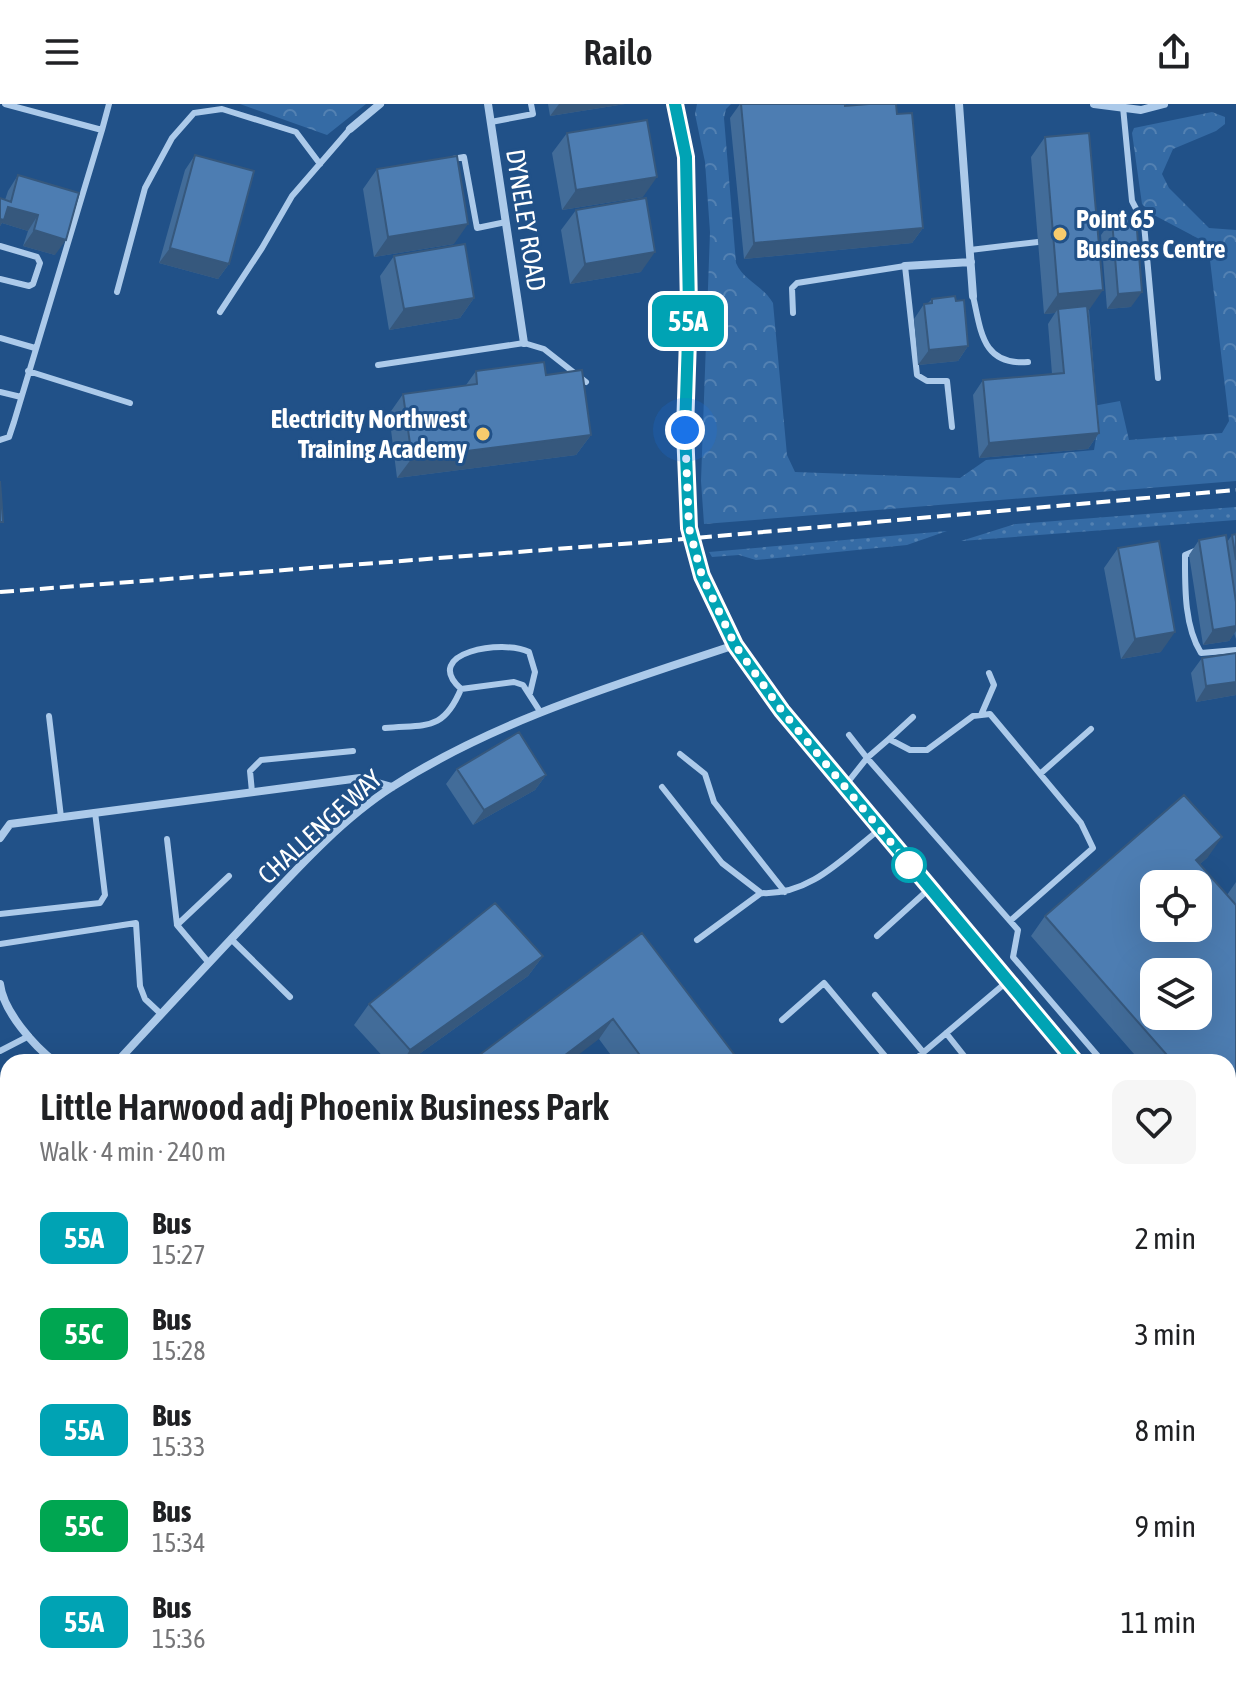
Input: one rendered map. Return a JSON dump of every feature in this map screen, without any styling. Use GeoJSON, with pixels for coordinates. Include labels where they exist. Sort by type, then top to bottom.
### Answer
{"type":"FeatureCollection","features":[{"type":"Feature","properties":{"kind":"street"},"geometry":{"type":"LineString","coordinates":[[350,129],[380,104]]}},
{"type":"Feature","properties":{"kind":"street","name":"DYNELEY ROAD"},"geometry":{"type":"LineString","coordinates":[[488,104],[524,343]]}},
{"type":"Feature","properties":{"kind":"street"},"geometry":{"type":"LineString","coordinates":[[675,104],[686,157],[689,308],[685,430],[689,528],[702,576],[735,645],[782,711],[1069,1054]]}},
{"type":"Feature","properties":{"kind":"street"},"geometry":{"type":"LineString","coordinates":[[959,104],[973,296]]}},
{"type":"Feature","properties":{"kind":"street"},"geometry":{"type":"LineString","coordinates":[[1094,104],[1141,110],[1164,104]]}},
{"type":"Feature","properties":{"kind":"street"},"geometry":{"type":"LineString","coordinates":[[905,266],[971,262]]}},
{"type":"Feature","properties":{"kind":"street","name":"CHALLENGE WAY"},"geometry":{"type":"LineString","coordinates":[[124,1054],[289,877],[351,819],[392,787],[489,734],[617,684],[735,645]]}},
{"type":"Feature","properties":{"kind":"street"},"geometry":{"type":"LineString","coordinates":[[0,838],[10,824],[95,812],[360,778],[392,787]]}},
{"type":"Feature","properties":{"kind":"street"},"geometry":{"type":"LineString","coordinates":[[0,984],[1,996],[36,1047],[45,1054]]}},
{"type":"Feature","properties":{"kind":"lane"},"geometry":{"type":"LineString","coordinates":[[5,104],[102,130]]}},
{"type":"Feature","properties":{"kind":"lane"},"geometry":{"type":"LineString","coordinates":[[0,440],[9,437],[109,104]]}},
{"type":"Feature","properties":{"kind":"lane"},"geometry":{"type":"LineString","coordinates":[[491,122],[533,114],[531,104]]}},
{"type":"Feature","properties":{"kind":"lane"},"geometry":{"type":"LineString","coordinates":[[1123,107],[1132,201],[1144,224],[1158,378]]}},
{"type":"Feature","properties":{"kind":"lane"},"geometry":{"type":"LineString","coordinates":[[117,292],[145,188],[172,138],[194,113],[222,109],[296,132],[320,164]]}},
{"type":"Feature","properties":{"kind":"lane"},"geometry":{"type":"LineString","coordinates":[[220,312],[292,196],[350,129]]}},
{"type":"Feature","properties":{"kind":"lane"},"geometry":{"type":"LineString","coordinates":[[450,159],[464,157],[477,228],[506,222]]}},
{"type":"Feature","properties":{"kind":"lane"},"geometry":{"type":"LineString","coordinates":[[970,250],[1038,242]]}},
{"type":"Feature","properties":{"kind":"lane"},"geometry":{"type":"LineString","coordinates":[[0,246],[37,257],[40,263],[33,284],[29,286],[0,279]]}},
{"type":"Feature","properties":{"kind":"lane"},"geometry":{"type":"LineString","coordinates":[[793,313],[792,288],[797,283],[905,266],[917,375],[927,381],[947,381],[952,427]]}},
{"type":"Feature","properties":{"kind":"lane"},"geometry":{"type":"LineString","coordinates":[[38,269],[58,274]]}},
{"type":"Feature","properties":{"kind":"lane"},"geometry":{"type":"LineString","coordinates":[[973,296],[982,339],[992,353],[1003,360],[1028,362]]}},
{"type":"Feature","properties":{"kind":"lane"},"geometry":{"type":"LineString","coordinates":[[0,338],[35,348]]}},
{"type":"Feature","properties":{"kind":"lane"},"geometry":{"type":"LineString","coordinates":[[378,365],[524,343],[544,349],[586,382]]}},
{"type":"Feature","properties":{"kind":"lane"},"geometry":{"type":"LineString","coordinates":[[28,371],[130,403]]}},
{"type":"Feature","properties":{"kind":"lane"},"geometry":{"type":"LineString","coordinates":[[0,392],[21,397]]}},
{"type":"Feature","properties":{"kind":"lane"},"geometry":{"type":"LineString","coordinates":[[1205,546],[1185,555],[1188,611],[1195,645],[1201,653],[1236,650]]}},
{"type":"Feature","properties":{"kind":"lane"},"geometry":{"type":"LineString","coordinates":[[461,689],[452,676],[452,664],[457,656],[501,646],[518,647],[529,652],[535,672],[530,693]]}},
{"type":"Feature","properties":{"kind":"lane"},"geometry":{"type":"LineString","coordinates":[[981,715],[994,685],[989,673]]}},
{"type":"Feature","properties":{"kind":"lane"},"geometry":{"type":"LineString","coordinates":[[461,689],[514,682],[523,685],[530,693],[541,714]]}},
{"type":"Feature","properties":{"kind":"lane"},"geometry":{"type":"LineString","coordinates":[[385,728],[431,724],[443,719],[453,708],[461,689]]}},
{"type":"Feature","properties":{"kind":"lane"},"geometry":{"type":"LineString","coordinates":[[889,739],[910,750],[927,750],[973,716],[990,714],[1081,823],[1093,848],[1010,921]]}},
{"type":"Feature","properties":{"kind":"lane"},"geometry":{"type":"LineString","coordinates":[[49,716],[61,817]]}},
{"type":"Feature","properties":{"kind":"lane"},"geometry":{"type":"LineString","coordinates":[[844,787],[867,758],[913,717]]}},
{"type":"Feature","properties":{"kind":"lane"},"geometry":{"type":"LineString","coordinates":[[1040,774],[1091,729]]}},
{"type":"Feature","properties":{"kind":"lane"},"geometry":{"type":"LineString","coordinates":[[849,735],[1018,930],[1013,957],[1096,1054]]}},
{"type":"Feature","properties":{"kind":"lane"},"geometry":{"type":"LineString","coordinates":[[252,792],[250,771],[261,760],[353,751]]}},
{"type":"Feature","properties":{"kind":"lane"},"geometry":{"type":"LineString","coordinates":[[680,754],[705,774],[714,802],[785,892]]}},
{"type":"Feature","properties":{"kind":"lane"},"geometry":{"type":"LineString","coordinates":[[662,787],[722,863],[761,893]]}},
{"type":"Feature","properties":{"kind":"lane"},"geometry":{"type":"LineString","coordinates":[[0,914],[100,903],[105,895],[95,812]]}},
{"type":"Feature","properties":{"kind":"lane"},"geometry":{"type":"LineString","coordinates":[[697,940],[761,893],[785,892],[808,885],[880,829]]}},
{"type":"Feature","properties":{"kind":"lane"},"geometry":{"type":"LineString","coordinates":[[167,839],[177,925],[209,963]]}},
{"type":"Feature","properties":{"kind":"lane"},"geometry":{"type":"LineString","coordinates":[[177,925],[229,876]]}},
{"type":"Feature","properties":{"kind":"lane"},"geometry":{"type":"LineString","coordinates":[[877,936],[929,889]]}},
{"type":"Feature","properties":{"kind":"lane"},"geometry":{"type":"LineString","coordinates":[[0,944],[136,923],[140,986],[145,999],[161,1014]]}},
{"type":"Feature","properties":{"kind":"lane"},"geometry":{"type":"LineString","coordinates":[[231,939],[290,997]]}},
{"type":"Feature","properties":{"kind":"lane"},"geometry":{"type":"LineString","coordinates":[[875,995],[923,1052],[1009,980]]}},
{"type":"Feature","properties":{"kind":"lane"},"geometry":{"type":"LineString","coordinates":[[782,1020],[824,983],[883,1054]]}},
{"type":"Feature","properties":{"kind":"lane"},"geometry":{"type":"LineString","coordinates":[[946,1033],[963,1054]]}},
{"type":"Feature","properties":{"kind":"lane"},"geometry":{"type":"LineString","coordinates":[[0,1051],[29,1036]]}},
{"type":"Feature","properties":{"kind":"green space"},"geometry":{"type":"Polygon","coordinates":[[[240,104],[366,104],[327,135],[240,104]]]}},
{"type":"Feature","properties":{"kind":"green space"},"geometry":{"type":"Polygon","coordinates":[[[697,104],[731,104],[724,118],[736,263],[773,303],[787,455],[795,472],[960,478],[986,460],[1094,450],[1097,432],[1093,406],[1120,401],[1129,440],[1222,433],[1229,421],[1210,260],[1203,241],[1152,214],[1142,204],[1132,133],[1134,128],[1212,112],[1225,117],[1225,124],[1216,131],[1173,149],[1162,174],[1169,188],[1209,228],[1236,230],[1236,481],[704,524],[701,481],[710,232],[705,162],[695,114],[697,104]]]}},
{"type":"Feature","properties":{"kind":"green space"},"geometry":{"type":"Polygon","coordinates":[[[1236,507],[1236,520],[961,541],[1015,524],[1236,507]]]}},
{"type":"Feature","properties":{"kind":"green space"},"geometry":{"type":"Polygon","coordinates":[[[947,531],[907,545],[756,560],[739,555],[712,557],[709,552],[947,531]]]}},
{"type":"Feature","properties":{"kind":"building"},"geometry":{"type":"Polygon","coordinates":[[[741,104],[896,104],[897,114],[912,113],[923,228],[754,243],[741,104]]]}},
{"type":"Feature","properties":{"kind":"building"},"geometry":{"type":"Polygon","coordinates":[[[647,120],[657,177],[576,190],[567,133],[647,120]]]}},
{"type":"Feature","properties":{"kind":"building"},"geometry":{"type":"Polygon","coordinates":[[[1089,133],[1103,290],[1058,294],[1045,137],[1089,133]]]}},
{"type":"Feature","properties":{"kind":"building"},"geometry":{"type":"Polygon","coordinates":[[[195,155],[254,171],[229,264],[170,248],[195,155]]]}},
{"type":"Feature","properties":{"kind":"building"},"geometry":{"type":"Polygon","coordinates":[[[457,156],[468,224],[388,237],[377,169],[457,156]]]}},
{"type":"Feature","properties":{"kind":"building"},"geometry":{"type":"Polygon","coordinates":[[[18,175],[79,193],[66,240],[34,230],[38,215],[8,207],[4,220],[0,219],[0,198],[11,202],[18,175]]]}},
{"type":"Feature","properties":{"kind":"building"},"geometry":{"type":"Polygon","coordinates":[[[646,198],[655,252],[585,264],[576,210],[646,198]]]}},
{"type":"Feature","properties":{"kind":"building"},"geometry":{"type":"Polygon","coordinates":[[[1136,218],[1142,292],[1118,294],[1112,220],[1136,218]]]}},
{"type":"Feature","properties":{"kind":"building"},"geometry":{"type":"Polygon","coordinates":[[[465,244],[474,298],[404,309],[394,256],[465,244]]]}},
{"type":"Feature","properties":{"kind":"building"},"geometry":{"type":"Polygon","coordinates":[[[955,296],[956,301],[964,300],[968,346],[929,350],[924,304],[932,303],[932,299],[955,296]]]}},
{"type":"Feature","properties":{"kind":"building"},"geometry":{"type":"Polygon","coordinates":[[[1087,306],[1099,433],[989,443],[983,380],[1064,373],[1058,309],[1087,306]]]}},
{"type":"Feature","properties":{"kind":"building","name":"Electricity Northwest Training Academy"},"geometry":{"type":"Polygon","coordinates":[[[544,362],[546,375],[582,370],[591,435],[412,458],[403,394],[477,384],[476,371],[544,362]]]}},
{"type":"Feature","properties":{"kind":"building"},"geometry":{"type":"Polygon","coordinates":[[[0,481],[3,522],[0,522],[0,481]]]}},
{"type":"Feature","properties":{"kind":"building"},"geometry":{"type":"Polygon","coordinates":[[[1236,534],[1236,560],[1232,535],[1236,534]]]}},
{"type":"Feature","properties":{"kind":"building"},"geometry":{"type":"Polygon","coordinates":[[[1226,535],[1236,602],[1236,626],[1213,630],[1199,540],[1226,535]]]}},
{"type":"Feature","properties":{"kind":"building"},"geometry":{"type":"Polygon","coordinates":[[[1159,541],[1175,632],[1135,639],[1118,548],[1159,541]]]}},
{"type":"Feature","properties":{"kind":"building"},"geometry":{"type":"Polygon","coordinates":[[[1236,653],[1236,682],[1206,686],[1202,658],[1236,653]]]}},
{"type":"Feature","properties":{"kind":"building"},"geometry":{"type":"Polygon","coordinates":[[[519,732],[546,775],[484,810],[457,769],[519,732]]]}},
{"type":"Feature","properties":{"kind":"building"},"geometry":{"type":"Polygon","coordinates":[[[1184,795],[1222,837],[1196,860],[1205,870],[1140,870],[1140,942],[1212,942],[1212,878],[1236,905],[1236,1054],[1166,1054],[1145,1030],[1212,1030],[1212,958],[1140,958],[1140,1024],[1045,916],[1184,795]]]}},
{"type":"Feature","properties":{"kind":"building"},"geometry":{"type":"Polygon","coordinates":[[[495,903],[543,956],[410,1050],[369,1004],[495,903]]]}},
{"type":"Feature","properties":{"kind":"building"},"geometry":{"type":"Polygon","coordinates":[[[642,933],[734,1054],[639,1054],[613,1019],[567,1054],[481,1054],[642,933]]]}},
{"type":"Feature","properties":{"kind":"railway"},"geometry":{"type":"LineString","coordinates":[[0,592],[673,540],[1236,490]]}},
{"type":"Feature","properties":{"kind":"bus line","name":"55A"},"geometry":{"type":"LineString","coordinates":[[675,104],[686,157],[689,308],[685,430],[689,528],[702,576],[735,645],[782,711],[1069,1054]]}},
{"type":"Feature","properties":{"kind":"place","name":"Point 65 Business Centre"},"geometry":{"type":"Point","coordinates":[1060,234]}},
{"type":"Feature","properties":{"kind":"place","name":"Electricity Northwest Training Academy"},"geometry":{"type":"Point","coordinates":[483,434]}},
{"type":"Feature","properties":{"kind":"route"},"geometry":{"type":"LineString","coordinates":[[685,430],[689,528],[702,576],[735,645],[782,711],[913,869],[909,865]]}}]}
